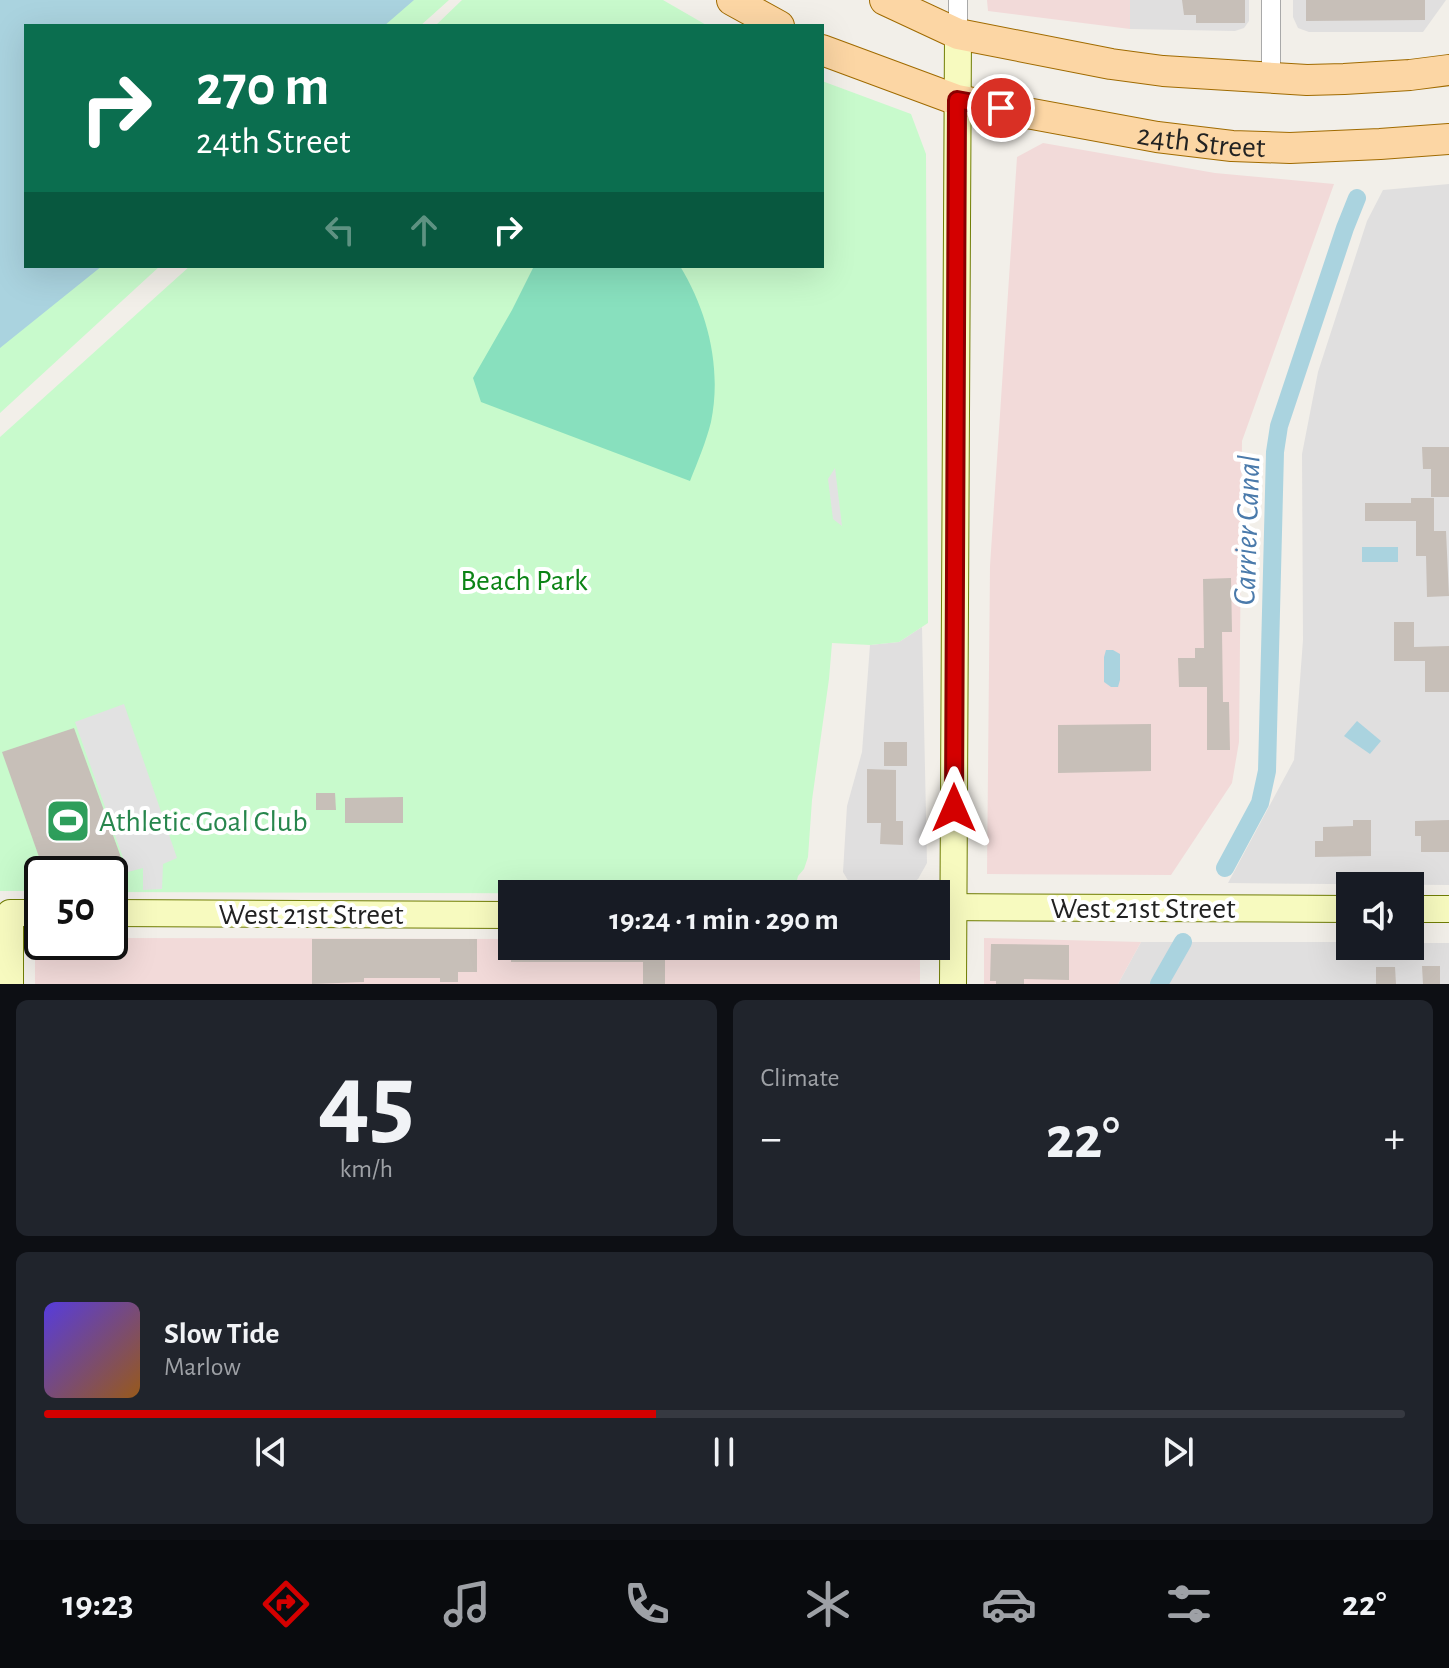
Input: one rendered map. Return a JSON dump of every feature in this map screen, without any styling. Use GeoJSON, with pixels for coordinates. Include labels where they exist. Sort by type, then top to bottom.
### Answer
{"type":"FeatureCollection","features":[{"type":"Feature","properties":{"kind":"main road"},"geometry":{"type":"LineString","coordinates":[[732,0],[775,24]]}},
{"type":"Feature","properties":{"kind":"main road"},"geometry":{"type":"LineString","coordinates":[[885,0],[958,34],[1163,71],[1344,79],[1449,70]]}},
{"type":"Feature","properties":{"kind":"main road"},"geometry":{"type":"LineString","coordinates":[[945,880],[958,34]]}},
{"type":"Feature","properties":{"kind":"main road","name":"24th Street"},"geometry":{"type":"LineString","coordinates":[[824,51],[957,100],[1157,137],[1277,148],[1449,139]]}},
{"type":"Feature","properties":{"kind":"main road","name":"West 21st Street"},"geometry":{"type":"LineString","coordinates":[[950,907],[1336,909]]}},
{"type":"Feature","properties":{"kind":"main road"},"geometry":{"type":"LineString","coordinates":[[1424,909],[1449,909]]}},
{"type":"Feature","properties":{"kind":"main road"},"geometry":{"type":"LineString","coordinates":[[5,913],[10,984]]}},
{"type":"Feature","properties":{"kind":"main road","name":"West 21st Street"},"geometry":{"type":"LineString","coordinates":[[128,913],[498,915]]}},
{"type":"Feature","properties":{"kind":"main road"},"geometry":{"type":"LineString","coordinates":[[950,955],[953,984]]}},
{"type":"Feature","properties":{"kind":"street"},"geometry":{"type":"LineString","coordinates":[[958,0],[958,34]]}},
{"type":"Feature","properties":{"kind":"street"},"geometry":{"type":"LineString","coordinates":[[1271,0],[1271,78]]}},
{"type":"Feature","properties":{"kind":"shaded area"},"geometry":{"type":"Polygon","coordinates":[[[987,0],[1130,0],[1130,29],[988,11],[987,0]]]}},
{"type":"Feature","properties":{"kind":"shaded area"},"geometry":{"type":"Polygon","coordinates":[[[1130,0],[1249,0],[1249,21],[1244,28],[1235,31],[1130,29],[1130,0]]]}},
{"type":"Feature","properties":{"kind":"shaded area"},"geometry":{"type":"Polygon","coordinates":[[[1293,0],[1446,0],[1423,32],[1309,32],[1298,28],[1293,17],[1293,0]]]}},
{"type":"Feature","properties":{"kind":"shaded area"},"geometry":{"type":"Polygon","coordinates":[[[1043,143],[1215,173],[1334,184],[1242,441],[1239,742],[1232,783],[1171,875],[987,874],[990,566],[1017,157],[1043,143]]]}},
{"type":"Feature","properties":{"kind":"shaded area"},"geometry":{"type":"Polygon","coordinates":[[[1449,184],[1449,885],[1424,885],[1424,872],[1336,872],[1336,884],[1228,883],[1294,760],[1303,640],[1302,454],[1318,372],[1367,221],[1383,190],[1449,184]]]}},
{"type":"Feature","properties":{"kind":"shaded area"},"geometry":{"type":"Polygon","coordinates":[[[835,468],[842,526],[833,519],[828,479],[835,468]]]}},
{"type":"Feature","properties":{"kind":"shaded area"},"geometry":{"type":"Polygon","coordinates":[[[922,627],[927,863],[917,880],[848,880],[843,872],[847,806],[862,752],[870,645],[899,642],[922,627]]]}},
{"type":"Feature","properties":{"kind":"shaded area"},"geometry":{"type":"Polygon","coordinates":[[[124,704],[177,858],[163,864],[162,889],[143,890],[143,868],[128,872],[128,856],[122,856],[75,722],[124,704]]]}},
{"type":"Feature","properties":{"kind":"shaded area"},"geometry":{"type":"Polygon","coordinates":[[[128,938],[498,939],[498,960],[920,960],[920,984],[35,984],[35,960],[128,960],[128,938]]]}},
{"type":"Feature","properties":{"kind":"shaded area"},"geometry":{"type":"Polygon","coordinates":[[[984,938],[1141,942],[1118,984],[984,984],[984,938]]]}},
{"type":"Feature","properties":{"kind":"shaded area"},"geometry":{"type":"Polygon","coordinates":[[[1141,942],[1336,942],[1336,960],[1424,960],[1424,943],[1449,943],[1449,984],[1118,984],[1141,942]]]}},
{"type":"Feature","properties":{"kind":"green space"},"geometry":{"type":"Polygon","coordinates":[[[0,0],[449,0],[422,24],[24,24],[24,268],[158,268],[0,413],[0,0]]]}},
{"type":"Feature","properties":{"kind":"green space"},"geometry":{"type":"Polygon","coordinates":[[[462,0],[663,0],[705,24],[437,24],[462,0]]]}},
{"type":"Feature","properties":{"kind":"green space","name":"Beach Park"},"geometry":{"type":"Polygon","coordinates":[[[824,82],[911,114],[926,154],[928,623],[899,642],[870,645],[832,643],[808,857],[797,880],[498,880],[498,893],[128,892],[128,856],[24,856],[24,891],[0,891],[0,437],[188,268],[824,268],[824,82]]]}},
{"type":"Feature","properties":{"kind":"green space"},"geometry":{"type":"Polygon","coordinates":[[[533,268],[681,268],[705,321],[715,381],[711,422],[690,481],[481,402],[473,378],[533,268]]]}},
{"type":"Feature","properties":{"kind":"water"},"geometry":{"type":"Polygon","coordinates":[[[0,0],[414,0],[386,24],[24,24],[24,268],[100,268],[0,348],[0,0]]]}},
{"type":"Feature","properties":{"kind":"water"},"geometry":{"type":"Polygon","coordinates":[[[1362,547],[1398,547],[1398,562],[1362,562],[1362,547]]]}},
{"type":"Feature","properties":{"kind":"water"},"geometry":{"type":"Polygon","coordinates":[[[1106,650],[1120,654],[1118,687],[1104,682],[1106,650]]]}},
{"type":"Feature","properties":{"kind":"water"},"geometry":{"type":"Polygon","coordinates":[[[1357,721],[1381,741],[1370,754],[1344,736],[1357,721]]]}},
{"type":"Feature","properties":{"kind":"building"},"geometry":{"type":"Polygon","coordinates":[[[1182,0],[1245,0],[1245,23],[1196,23],[1196,15],[1184,15],[1182,0]]]}},
{"type":"Feature","properties":{"kind":"building"},"geometry":{"type":"Polygon","coordinates":[[[1306,0],[1425,0],[1425,20],[1306,21],[1306,0]]]}},
{"type":"Feature","properties":{"kind":"building"},"geometry":{"type":"Polygon","coordinates":[[[1422,447],[1449,447],[1449,497],[1431,497],[1431,469],[1423,469],[1422,447]]]}},
{"type":"Feature","properties":{"kind":"building"},"geometry":{"type":"Polygon","coordinates":[[[1411,498],[1434,498],[1434,531],[1446,531],[1449,596],[1427,597],[1426,556],[1416,556],[1416,521],[1365,521],[1365,503],[1411,503],[1411,498]]]}},
{"type":"Feature","properties":{"kind":"building"},"geometry":{"type":"Polygon","coordinates":[[[1231,578],[1232,632],[1222,632],[1223,702],[1229,702],[1230,750],[1207,750],[1207,687],[1179,687],[1178,658],[1195,658],[1195,648],[1204,648],[1203,579],[1231,578]]]}},
{"type":"Feature","properties":{"kind":"building"},"geometry":{"type":"Polygon","coordinates":[[[1394,622],[1414,622],[1414,647],[1449,646],[1449,692],[1425,692],[1425,661],[1394,661],[1394,622]]]}},
{"type":"Feature","properties":{"kind":"building"},"geometry":{"type":"Polygon","coordinates":[[[1151,724],[1151,771],[1058,773],[1058,725],[1151,724]]]}},
{"type":"Feature","properties":{"kind":"building"},"geometry":{"type":"Polygon","coordinates":[[[74,728],[121,856],[39,856],[2,752],[74,728]]]}},
{"type":"Feature","properties":{"kind":"building"},"geometry":{"type":"Polygon","coordinates":[[[884,742],[907,742],[907,766],[884,766],[884,742]]]}},
{"type":"Feature","properties":{"kind":"building"},"geometry":{"type":"Polygon","coordinates":[[[867,769],[896,770],[896,821],[903,821],[903,845],[880,844],[881,823],[867,823],[867,769]]]}},
{"type":"Feature","properties":{"kind":"building"},"geometry":{"type":"Polygon","coordinates":[[[316,793],[335,793],[336,810],[316,810],[316,793]]]}},
{"type":"Feature","properties":{"kind":"building"},"geometry":{"type":"Polygon","coordinates":[[[403,797],[403,823],[345,823],[345,798],[403,797]]]}},
{"type":"Feature","properties":{"kind":"building"},"geometry":{"type":"Polygon","coordinates":[[[1353,820],[1371,820],[1371,856],[1315,857],[1315,841],[1323,841],[1323,827],[1353,826],[1353,820]]]}},
{"type":"Feature","properties":{"kind":"building"},"geometry":{"type":"Polygon","coordinates":[[[1449,820],[1449,852],[1421,852],[1421,836],[1415,836],[1415,821],[1449,820]]]}},
{"type":"Feature","properties":{"kind":"building"},"geometry":{"type":"Polygon","coordinates":[[[312,939],[477,939],[477,972],[458,972],[458,982],[440,982],[440,978],[364,978],[364,982],[312,984],[312,939]]]}},
{"type":"Feature","properties":{"kind":"building"},"geometry":{"type":"Polygon","coordinates":[[[991,944],[1069,945],[1069,980],[1024,979],[1024,984],[996,984],[996,981],[990,981],[991,944]]]}},
{"type":"Feature","properties":{"kind":"building"},"geometry":{"type":"Polygon","coordinates":[[[665,960],[665,984],[643,984],[643,962],[511,962],[665,960]]]}},
{"type":"Feature","properties":{"kind":"building"},"geometry":{"type":"Polygon","coordinates":[[[1422,966],[1440,966],[1440,984],[1423,984],[1422,966]]]}},
{"type":"Feature","properties":{"kind":"building"},"geometry":{"type":"Polygon","coordinates":[[[1376,967],[1395,967],[1396,984],[1376,984],[1376,967]]]}},
{"type":"Feature","properties":{"kind":"waterway","name":"Carrier Canal"},"geometry":{"type":"LineString","coordinates":[[1225,868],[1260,803],[1267,771],[1275,452],[1279,426],[1357,198]]}},
{"type":"Feature","properties":{"kind":"waterway"},"geometry":{"type":"LineString","coordinates":[[1159,984],[1183,942]]}},
{"type":"Feature","properties":{"kind":"place","name":"Athletic Goal Club"},"geometry":{"type":"Point","coordinates":[68,821]}},
{"type":"Feature","properties":{"kind":"route"},"geometry":{"type":"LineString","coordinates":[[954,808],[957,100],[1001,108]]}}]}
